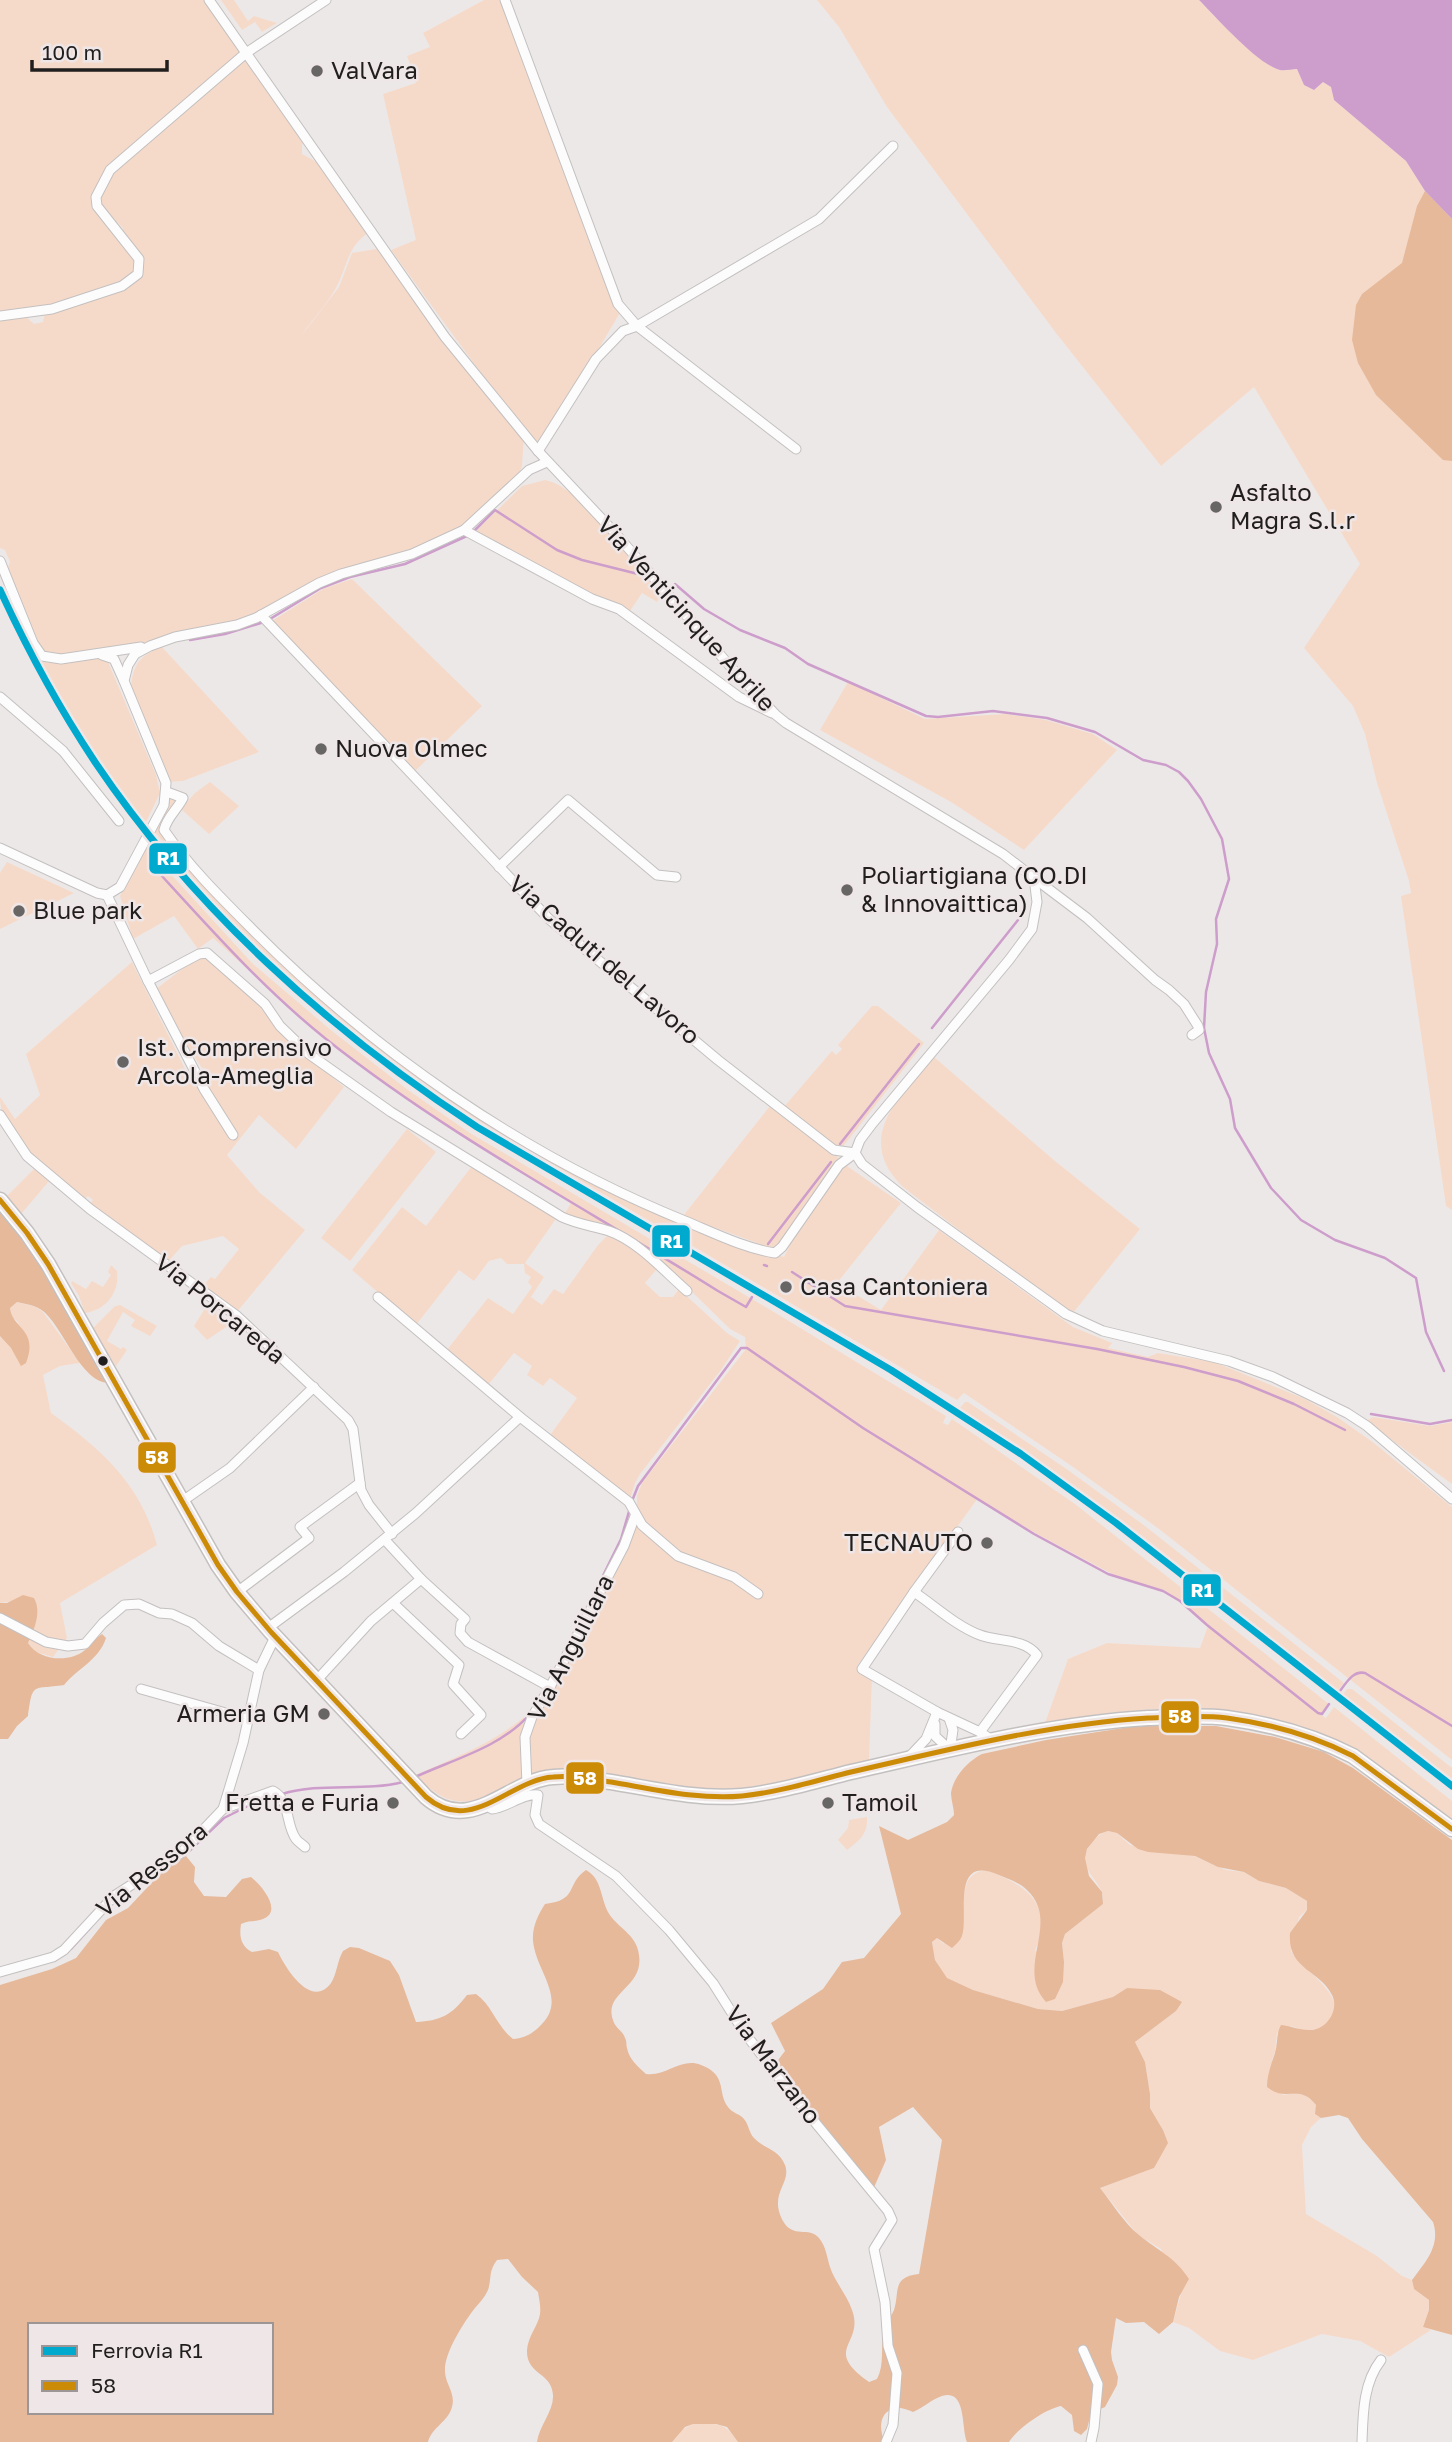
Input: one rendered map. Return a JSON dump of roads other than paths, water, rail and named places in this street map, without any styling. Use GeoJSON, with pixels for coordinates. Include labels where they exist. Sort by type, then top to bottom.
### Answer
{"type":"FeatureCollection","features":[{"type":"Feature","properties":{"kind":"main road"},"geometry":{"type":"LineString","coordinates":[[0,1200],[48,1264],[184,1500],[218,1565],[237,1592],[271,1632],[426,1797],[441,1807],[466,1810],[486,1805],[527,1784],[550,1777],[582,1777],[683,1793],[740,1796],[993,1741],[1130,1719],[1225,1718],[1308,1737],[1353,1756],[1452,1829]]}},
{"type":"Feature","properties":{"kind":"street","name":"Via Venticinque Aprile"},"geometry":{"type":"LineString","coordinates":[[209,0],[445,337],[547,462],[616,534],[776,715],[1003,854],[1087,918],[1184,1004],[1198,1026],[1199,1030],[1192,1035]]}},
{"type":"Feature","properties":{"kind":"street"},"geometry":{"type":"LineString","coordinates":[[0,316],[52,309],[122,286],[138,274],[139,259],[97,206],[96,197],[110,170],[246,53],[326,0]]}},
{"type":"Feature","properties":{"kind":"street"},"geometry":{"type":"LineString","coordinates":[[505,0],[618,304],[637,326],[796,449]]}},
{"type":"Feature","properties":{"kind":"street"},"geometry":{"type":"LineString","coordinates":[[538,451],[596,359],[623,331],[637,326],[819,219],[893,146]]}},
{"type":"Feature","properties":{"kind":"street"},"geometry":{"type":"LineString","coordinates":[[124,681],[128,665],[135,654],[150,646],[175,637],[264,620],[318,583],[469,533],[529,470],[547,462]]}},
{"type":"Feature","properties":{"kind":"street"},"geometry":{"type":"LineString","coordinates":[[469,533],[592,599],[619,609],[740,697],[776,715]]}},
{"type":"Feature","properties":{"kind":"street"},"geometry":{"type":"LineString","coordinates":[[0,561],[33,643],[42,656],[61,659],[150,646]]}},
{"type":"Feature","properties":{"kind":"street","name":"Via Caduti del Lavoro"},"geometry":{"type":"LineString","coordinates":[[264,620],[549,919],[718,1060],[834,1150],[855,1153]]}},
{"type":"Feature","properties":{"kind":"street"},"geometry":{"type":"LineString","coordinates":[[0,848],[97,893],[107,895],[120,887],[164,805],[166,783],[124,681],[114,659],[100,654]]}},
{"type":"Feature","properties":{"kind":"street"},"geometry":{"type":"LineString","coordinates":[[0,696],[63,751],[119,821]]}},
{"type":"Feature","properties":{"kind":"street"},"geometry":{"type":"LineString","coordinates":[[167,792],[183,798],[167,820],[164,830],[221,898],[284,961],[345,1015],[404,1060],[473,1109],[546,1153],[657,1210],[726,1238],[775,1253],[782,1247],[839,1165],[855,1153],[860,1140],[872,1124],[1032,929],[1037,902],[1034,878]]}},
{"type":"Feature","properties":{"kind":"street"},"geometry":{"type":"LineString","coordinates":[[499,867],[568,800],[657,875],[676,877]]}},
{"type":"Feature","properties":{"kind":"street"},"geometry":{"type":"LineString","coordinates":[[107,895],[204,1089],[233,1135]]}},
{"type":"Feature","properties":{"kind":"street"},"geometry":{"type":"LineString","coordinates":[[148,981],[199,954],[208,954],[265,1004],[280,1026],[298,1045],[356,1088],[562,1216],[592,1228],[609,1231],[628,1241],[687,1291]]}},
{"type":"Feature","properties":{"kind":"street","name":"Via Porcareda"},"geometry":{"type":"LineString","coordinates":[[0,1115],[27,1156],[78,1200],[237,1316],[348,1420],[353,1429],[361,1490],[388,1537],[421,1579],[465,1619],[460,1633],[468,1642],[547,1685]]}},
{"type":"Feature","properties":{"kind":"street"},"geometry":{"type":"LineString","coordinates":[[855,1153],[862,1164],[881,1180],[1066,1314],[1103,1331],[1229,1361],[1273,1377],[1347,1413],[1367,1426],[1452,1499]]}},
{"type":"Feature","properties":{"kind":"street"},"geometry":{"type":"LineString","coordinates":[[378,1297],[520,1417],[629,1502],[642,1525],[678,1556],[734,1577],[758,1594]]}},
{"type":"Feature","properties":{"kind":"street"},"geometry":{"type":"LineString","coordinates":[[184,1500],[230,1468],[314,1387]]}},
{"type":"Feature","properties":{"kind":"street"},"geometry":{"type":"LineString","coordinates":[[271,1632],[388,1537],[520,1417]]}},
{"type":"Feature","properties":{"kind":"street"},"geometry":{"type":"LineString","coordinates":[[237,1592],[310,1538],[300,1527],[360,1483]]}},
{"type":"Feature","properties":{"kind":"street","name":"Via Anguillara"},"geometry":{"type":"LineString","coordinates":[[527,1784],[526,1737],[533,1717],[547,1685],[630,1531],[635,1516]]}},
{"type":"Feature","properties":{"kind":"street"},"geometry":{"type":"LineString","coordinates":[[958,1532],[862,1669],[993,1741]]}},
{"type":"Feature","properties":{"kind":"street"},"geometry":{"type":"LineString","coordinates":[[317,1680],[359,1634],[421,1579]]}},
{"type":"Feature","properties":{"kind":"street"},"geometry":{"type":"LineString","coordinates":[[914,1592],[981,1636],[1032,1648],[1037,1655],[980,1732]]}},
{"type":"Feature","properties":{"kind":"street"},"geometry":{"type":"LineString","coordinates":[[393,1603],[459,1665],[453,1684],[481,1716],[461,1734]]}},
{"type":"Feature","properties":{"kind":"street"},"geometry":{"type":"LineString","coordinates":[[0,1618],[46,1642],[76,1645],[85,1644],[103,1623],[124,1605],[139,1604],[192,1623],[219,1646],[259,1670]]}},
{"type":"Feature","properties":{"kind":"street","name":"Via Ressora"},"geometry":{"type":"LineString","coordinates":[[0,1972],[53,1957],[64,1950],[114,1896],[175,1858],[190,1846],[223,1810],[271,1632]]}},
{"type":"Feature","properties":{"kind":"street"},"geometry":{"type":"LineString","coordinates":[[141,1689],[247,1719]]}},
{"type":"Feature","properties":{"kind":"street"},"geometry":{"type":"LineString","coordinates":[[937,1712],[935,1736],[950,1750]]}},
{"type":"Feature","properties":{"kind":"street"},"geometry":{"type":"LineString","coordinates":[[904,1760],[926,1739],[937,1712]]}},
{"type":"Feature","properties":{"kind":"street"},"geometry":{"type":"LineString","coordinates":[[949,1718],[953,1730],[950,1750]]}},
{"type":"Feature","properties":{"kind":"street"},"geometry":{"type":"LineString","coordinates":[[223,1810],[272,1791],[279,1796],[295,1838],[305,1847]]}},
{"type":"Feature","properties":{"kind":"street","name":"Via Marzano"},"geometry":{"type":"LineString","coordinates":[[486,1805],[492,1809],[499,1808],[532,1794],[538,1795],[535,1815],[539,1824],[616,1876],[669,1930],[713,1983],[744,2032],[786,2087],[888,2211],[892,2220],[874,2249],[885,2302],[888,2347],[897,2373],[893,2425],[886,2442]]}},
{"type":"Feature","properties":{"kind":"street"},"geometry":{"type":"LineString","coordinates":[[1083,2350],[1098,2385],[1091,2442]]}},
{"type":"Feature","properties":{"kind":"street"},"geometry":{"type":"LineString","coordinates":[[1362,2442],[1368,2384],[1372,2372],[1381,2360]]}},
{"type":"Feature","properties":{"kind":"waterway"},"geometry":{"type":"LineString","coordinates":[[474,531],[495,510],[557,550],[582,560],[642,575]]}},
{"type":"Feature","properties":{"kind":"waterway"},"geometry":{"type":"LineString","coordinates":[[270,619],[321,588],[350,577],[405,564],[469,535]]}},
{"type":"Feature","properties":{"kind":"waterway"},"geometry":{"type":"LineString","coordinates":[[675,584],[704,609],[740,630],[785,648],[808,664],[926,716],[993,711],[1047,718],[1095,732],[1143,760],[1166,765],[1188,781],[1201,799],[1222,839],[1229,879],[1216,919],[1217,944],[1206,992],[1204,1028],[1209,1053],[1230,1099],[1235,1128],[1271,1188],[1301,1220],[1335,1240],[1385,1258],[1416,1278],[1426,1332],[1444,1371]]}},
{"type":"Feature","properties":{"kind":"waterway"},"geometry":{"type":"LineString","coordinates":[[190,640],[225,634],[264,622]]}},
{"type":"Feature","properties":{"kind":"waterway"},"geometry":{"type":"LineString","coordinates":[[150,863],[279,998],[372,1074],[518,1170],[718,1291],[746,1307],[752,1297]]}},
{"type":"Feature","properties":{"kind":"waterway"},"geometry":{"type":"LineString","coordinates":[[932,1028],[1018,920]]}},
{"type":"Feature","properties":{"kind":"waterway"},"geometry":{"type":"LineString","coordinates":[[840,1144],[919,1044]]}},
{"type":"Feature","properties":{"kind":"waterway"},"geometry":{"type":"LineString","coordinates":[[768,1244],[831,1162]]}},
{"type":"Feature","properties":{"kind":"waterway"},"geometry":{"type":"LineString","coordinates":[[792,1272],[845,1306],[1097,1349],[1184,1367],[1238,1381],[1294,1404],[1345,1430]]}},
{"type":"Feature","properties":{"kind":"waterway"},"geometry":{"type":"LineString","coordinates":[[632,1501],[638,1486],[741,1348],[747,1348],[863,1428],[1034,1534],[1108,1574],[1163,1591],[1180,1601],[1318,1713],[1322,1714],[1329,1704]]}},
{"type":"Feature","properties":{"kind":"waterway"},"geometry":{"type":"LineString","coordinates":[[1371,1414],[1430,1424],[1452,1420]]}},
{"type":"Feature","properties":{"kind":"waterway"},"geometry":{"type":"LineString","coordinates":[[595,1592],[621,1539],[630,1508]]}},
{"type":"Feature","properties":{"kind":"waterway"},"geometry":{"type":"LineString","coordinates":[[1337,1695],[1353,1676],[1365,1673],[1452,1726]]}},
{"type":"Feature","properties":{"kind":"waterway"},"geometry":{"type":"LineString","coordinates":[[413,1778],[490,1745],[529,1715]]}},
{"type":"Feature","properties":{"kind":"waterway"},"geometry":{"type":"LineString","coordinates":[[282,1794],[312,1788],[403,1782]]}},
{"type":"Feature","properties":{"kind":"waterway"},"geometry":{"type":"LineString","coordinates":[[142,1883],[185,1855],[224,1818],[275,1796]]}},
{"type":"Feature","properties":{"kind":"waterway"},"geometry":{"type":"LineString","coordinates":[[71,1949],[90,1928]]}},
{"type":"Feature","properties":{"kind":"rail line","name":"R1"},"geometry":{"type":"LineString","coordinates":[[0,590],[32,656],[69,721],[134,816],[176,868],[221,917],[268,964],[318,1008],[422,1090],[477,1127],[891,1370],[1021,1454],[1116,1523],[1452,1786]]}},
{"type":"Feature","properties":{"kind":"place","name":"ValVara"},"geometry":{"type":"Point","coordinates":[317,71]}},
{"type":"Feature","properties":{"kind":"place","name":"Asfalto Magra S.l.r"},"geometry":{"type":"Point","coordinates":[1216,507]}},
{"type":"Feature","properties":{"kind":"place","name":"Nuova Olmec"},"geometry":{"type":"Point","coordinates":[321,749]}},
{"type":"Feature","properties":{"kind":"place","name":"Poliartigiana (CO.DI & Innovaittica)"},"geometry":{"type":"Point","coordinates":[847,890]}},
{"type":"Feature","properties":{"kind":"place","name":"Blue park"},"geometry":{"type":"Point","coordinates":[19,911]}},
{"type":"Feature","properties":{"kind":"place","name":"Ist. Comprensivo Arcola-Ameglia"},"geometry":{"type":"Point","coordinates":[123,1062]}},
{"type":"Feature","properties":{"kind":"place","name":"Casa Cantoniera"},"geometry":{"type":"Point","coordinates":[786,1287]}},
{"type":"Feature","properties":{"kind":"place","name":"TECNAUTO"},"geometry":{"type":"Point","coordinates":[987,1543]}},
{"type":"Feature","properties":{"kind":"place","name":"Armeria GM"},"geometry":{"type":"Point","coordinates":[324,1714]}},
{"type":"Feature","properties":{"kind":"place","name":"Fretta e Furia"},"geometry":{"type":"Point","coordinates":[393,1803]}},
{"type":"Feature","properties":{"kind":"place","name":"Tamoil"},"geometry":{"type":"Point","coordinates":[828,1803]}}]}
